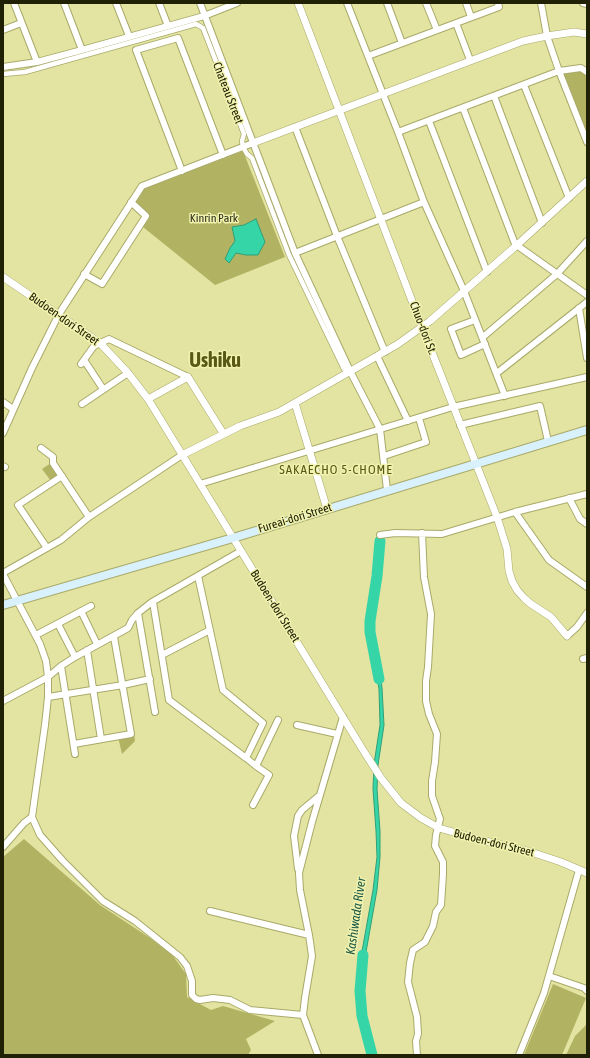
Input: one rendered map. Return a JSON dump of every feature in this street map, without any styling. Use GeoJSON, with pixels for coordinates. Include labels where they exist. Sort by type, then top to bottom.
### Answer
{"type":"FeatureCollection","features":[{"type":"Feature","properties":{"kind":"main road","name":"Fureai-dori Street"},"geometry":{"type":"LineString","coordinates":[[3,605],[233,538],[587,430]]}},
{"type":"Feature","properties":{"kind":"street"},"geometry":{"type":"LineString","coordinates":[[14,3],[37,62]]}},
{"type":"Feature","properties":{"kind":"street"},"geometry":{"type":"LineString","coordinates":[[64,3],[82,50]]}},
{"type":"Feature","properties":{"kind":"street"},"geometry":{"type":"LineString","coordinates":[[116,3],[129,36]]}},
{"type":"Feature","properties":{"kind":"street"},"geometry":{"type":"LineString","coordinates":[[159,3],[168,26]]}},
{"type":"Feature","properties":{"kind":"street"},"geometry":{"type":"LineString","coordinates":[[200,3],[295,253],[347,370]]}},
{"type":"Feature","properties":{"kind":"street"},"geometry":{"type":"LineString","coordinates":[[3,67],[37,62],[82,50],[204,16],[237,3]]}},
{"type":"Feature","properties":{"kind":"street","name":"Chuo-dori St."},"geometry":{"type":"LineString","coordinates":[[298,3],[380,219],[497,517],[507,549],[509,571],[512,581],[516,590],[531,604],[552,617],[567,636]]}},
{"type":"Feature","properties":{"kind":"street"},"geometry":{"type":"LineString","coordinates":[[347,3],[424,202],[464,291],[505,396]]}},
{"type":"Feature","properties":{"kind":"street"},"geometry":{"type":"LineString","coordinates":[[387,3],[402,43]]}},
{"type":"Feature","properties":{"kind":"street"},"geometry":{"type":"LineString","coordinates":[[426,3],[437,30]]}},
{"type":"Feature","properties":{"kind":"street"},"geometry":{"type":"LineString","coordinates":[[466,3],[471,17]]}},
{"type":"Feature","properties":{"kind":"street"},"geometry":{"type":"LineString","coordinates":[[368,56],[499,6],[498,3]]}},
{"type":"Feature","properties":{"kind":"street"},"geometry":{"type":"LineString","coordinates":[[540,3],[547,36],[558,71],[587,142]]}},
{"type":"Feature","properties":{"kind":"street"},"geometry":{"type":"LineString","coordinates":[[583,3],[587,4]]}},
{"type":"Feature","properties":{"kind":"street"},"geometry":{"type":"LineString","coordinates":[[3,30],[21,23]]}},
{"type":"Feature","properties":{"kind":"street"},"geometry":{"type":"LineString","coordinates":[[456,23],[470,60]]}},
{"type":"Feature","properties":{"kind":"street","name":"Chateau Street"},"geometry":{"type":"LineString","coordinates":[[3,74],[25,72],[196,24],[203,28],[244,134],[242,141],[243,147]]}},
{"type":"Feature","properties":{"kind":"street"},"geometry":{"type":"LineString","coordinates":[[3,433],[59,314],[142,186],[382,93],[523,41],[574,32],[587,34]]}},
{"type":"Feature","properties":{"kind":"street"},"geometry":{"type":"LineString","coordinates":[[182,171],[136,50],[178,38],[223,155]]}},
{"type":"Feature","properties":{"kind":"street"},"geometry":{"type":"LineString","coordinates":[[398,132],[558,71],[581,68],[587,72]]}},
{"type":"Feature","properties":{"kind":"street"},"geometry":{"type":"LineString","coordinates":[[524,85],[569,198]]}},
{"type":"Feature","properties":{"kind":"street"},"geometry":{"type":"LineString","coordinates":[[494,96],[542,223]]}},
{"type":"Feature","properties":{"kind":"street"},"geometry":{"type":"LineString","coordinates":[[463,108],[515,244],[587,295]]}},
{"type":"Feature","properties":{"kind":"street"},"geometry":{"type":"LineString","coordinates":[[429,121],[487,272]]}},
{"type":"Feature","properties":{"kind":"street"},"geometry":{"type":"LineString","coordinates":[[295,127],[337,236],[385,352]]}},
{"type":"Feature","properties":{"kind":"street"},"geometry":{"type":"LineString","coordinates":[[243,147],[247,154],[252,158],[289,255],[347,370],[380,430],[387,490]]}},
{"type":"Feature","properties":{"kind":"street"},"geometry":{"type":"LineString","coordinates":[[303,1015],[250,1010],[230,1000],[213,998],[196,1000],[192,994],[192,981],[187,966],[180,957],[135,921],[103,901],[63,862],[40,835],[32,817],[48,697],[46,661],[36,636],[3,573],[61,540],[89,517],[182,455],[240,426],[271,416],[347,370],[385,352],[422,327],[487,272],[587,181]]}},
{"type":"Feature","properties":{"kind":"street"},"geometry":{"type":"LineString","coordinates":[[84,274],[102,284],[146,216],[131,202]]}},
{"type":"Feature","properties":{"kind":"street"},"geometry":{"type":"LineString","coordinates":[[295,253],[424,202]]}},
{"type":"Feature","properties":{"kind":"street"},"geometry":{"type":"LineString","coordinates":[[483,337],[557,274],[587,241]]}},
{"type":"Feature","properties":{"kind":"street","name":"Budoen-dori Street"},"geometry":{"type":"LineString","coordinates":[[3,277],[100,343],[128,373],[148,400],[381,778],[402,803],[421,818],[439,828],[531,852],[587,873]]}},
{"type":"Feature","properties":{"kind":"street"},"geometry":{"type":"LineString","coordinates":[[497,374],[587,302]]}},
{"type":"Feature","properties":{"kind":"street"},"geometry":{"type":"LineString","coordinates":[[579,308],[587,358]]}},
{"type":"Feature","properties":{"kind":"street"},"geometry":{"type":"LineString","coordinates":[[475,320],[451,329],[461,355],[485,344]]}},
{"type":"Feature","properties":{"kind":"street"},"geometry":{"type":"LineString","coordinates":[[103,390],[83,362],[94,346],[108,339],[112,339],[188,377],[223,434]]}},
{"type":"Feature","properties":{"kind":"street"},"geometry":{"type":"LineString","coordinates":[[377,356],[408,421]]}},
{"type":"Feature","properties":{"kind":"street"},"geometry":{"type":"LineString","coordinates":[[82,404],[128,373]]}},
{"type":"Feature","properties":{"kind":"street"},"geometry":{"type":"LineString","coordinates":[[148,400],[188,377]]}},
{"type":"Feature","properties":{"kind":"street"},"geometry":{"type":"LineString","coordinates":[[200,484],[453,407],[587,377]]}},
{"type":"Feature","properties":{"kind":"street"},"geometry":{"type":"LineString","coordinates":[[3,402],[13,409]]}},
{"type":"Feature","properties":{"kind":"street"},"geometry":{"type":"LineString","coordinates":[[294,403],[327,509]]}},
{"type":"Feature","properties":{"kind":"street"},"geometry":{"type":"LineString","coordinates":[[460,425],[540,406],[548,441]]}},
{"type":"Feature","properties":{"kind":"street"},"geometry":{"type":"LineString","coordinates":[[384,456],[426,442],[418,418]]}},
{"type":"Feature","properties":{"kind":"street"},"geometry":{"type":"LineString","coordinates":[[41,448],[53,457],[53,463],[89,517]]}},
{"type":"Feature","properties":{"kind":"street"},"geometry":{"type":"LineString","coordinates":[[47,548],[18,505],[62,476]]}},
{"type":"Feature","properties":{"kind":"street"},"geometry":{"type":"LineString","coordinates":[[380,535],[395,533],[442,534],[515,512],[587,494]]}},
{"type":"Feature","properties":{"kind":"street"},"geometry":{"type":"LineString","coordinates":[[569,498],[580,518],[587,524]]}},
{"type":"Feature","properties":{"kind":"street"},"geometry":{"type":"LineString","coordinates":[[515,512],[549,560],[587,587]]}},
{"type":"Feature","properties":{"kind":"street"},"geometry":{"type":"LineString","coordinates":[[417,1055],[417,1017],[408,982],[410,963],[413,950],[425,942],[433,926],[436,912],[440,905],[443,862],[435,846],[440,819],[432,796],[432,781],[437,734],[428,714],[426,701],[431,614],[424,578],[422,533]]}},
{"type":"Feature","properties":{"kind":"street"},"geometry":{"type":"LineString","coordinates":[[3,701],[48,677],[74,657],[128,628],[138,613],[153,602],[241,551]]}},
{"type":"Feature","properties":{"kind":"street"},"geometry":{"type":"LineString","coordinates":[[198,576],[223,690],[263,723],[246,758],[245,757]]}},
{"type":"Feature","properties":{"kind":"street"},"geometry":{"type":"LineString","coordinates":[[153,602],[169,700],[269,775],[253,805]]}},
{"type":"Feature","properties":{"kind":"street"},"geometry":{"type":"LineString","coordinates":[[36,636],[91,606]]}},
{"type":"Feature","properties":{"kind":"street"},"geometry":{"type":"LineString","coordinates":[[81,611],[98,644]]}},
{"type":"Feature","properties":{"kind":"street"},"geometry":{"type":"LineString","coordinates":[[138,613],[155,712]]}},
{"type":"Feature","properties":{"kind":"street"},"geometry":{"type":"LineString","coordinates":[[567,636],[577,627],[587,613]]}},
{"type":"Feature","properties":{"kind":"street"},"geometry":{"type":"LineString","coordinates":[[58,624],[74,657]]}},
{"type":"Feature","properties":{"kind":"street"},"geometry":{"type":"LineString","coordinates":[[162,655],[210,630]]}},
{"type":"Feature","properties":{"kind":"street"},"geometry":{"type":"LineString","coordinates":[[74,744],[131,734],[114,636]]}},
{"type":"Feature","properties":{"kind":"street"},"geometry":{"type":"LineString","coordinates":[[87,650],[101,739]]}},
{"type":"Feature","properties":{"kind":"street"},"geometry":{"type":"LineString","coordinates":[[61,666],[75,754]]}},
{"type":"Feature","properties":{"kind":"street"},"geometry":{"type":"LineString","coordinates":[[48,697],[123,685],[150,679]]}},
{"type":"Feature","properties":{"kind":"street"},"geometry":{"type":"LineString","coordinates":[[299,873],[304,849],[343,718]]}},
{"type":"Feature","properties":{"kind":"street"},"geometry":{"type":"LineString","coordinates":[[256,766],[278,720]]}},
{"type":"Feature","properties":{"kind":"street"},"geometry":{"type":"LineString","coordinates":[[297,725],[338,734]]}},
{"type":"Feature","properties":{"kind":"street"},"geometry":{"type":"LineString","coordinates":[[318,1055],[303,1015],[304,998],[312,956],[300,890],[294,836],[298,816],[302,810],[320,795]]}},
{"type":"Feature","properties":{"kind":"street"},"geometry":{"type":"LineString","coordinates":[[3,847],[24,823],[32,817]]}},
{"type":"Feature","properties":{"kind":"street"},"geometry":{"type":"LineString","coordinates":[[519,1055],[536,1016],[549,976],[579,870]]}},
{"type":"Feature","properties":{"kind":"street"},"geometry":{"type":"LineString","coordinates":[[210,911],[309,935]]}},
{"type":"Feature","properties":{"kind":"street"},"geometry":{"type":"LineString","coordinates":[[549,976],[587,990]]}},
{"type":"Feature","properties":{"kind":"green space"},"geometry":{"type":"Polygon","coordinates":[[[581,68],[587,72],[587,142],[559,71],[581,68]]]}},
{"type":"Feature","properties":{"kind":"green space","name":"Kinrin Park"},"geometry":{"type":"Polygon","coordinates":[[[243,151],[285,257],[215,285],[143,227],[150,216],[135,202],[143,189],[243,151]]]}},
{"type":"Feature","properties":{"kind":"green space"},"geometry":{"type":"Polygon","coordinates":[[[51,463],[59,475],[51,481],[42,469],[51,463]]]}},
{"type":"Feature","properties":{"kind":"green space"},"geometry":{"type":"Polygon","coordinates":[[[134,734],[135,741],[122,754],[118,737],[134,734]]]}},
{"type":"Feature","properties":{"kind":"green space"},"geometry":{"type":"Polygon","coordinates":[[[24,839],[100,905],[150,938],[173,956],[186,974],[187,997],[211,1010],[223,1006],[275,1021],[246,1039],[251,1050],[248,1055],[3,1055],[3,857],[24,839]]]}},
{"type":"Feature","properties":{"kind":"green space"},"geometry":{"type":"Polygon","coordinates":[[[553,984],[586,998],[562,1055],[524,1055],[553,984]]]}},
{"type":"Feature","properties":{"kind":"green space"},"geometry":{"type":"Polygon","coordinates":[[[587,1024],[587,1055],[566,1055],[575,1036],[587,1024]]]}},
{"type":"Feature","properties":{"kind":"shaded area"},"geometry":{"type":"Polygon","coordinates":[[[256,219],[265,242],[258,255],[236,253],[229,263],[225,259],[235,241],[232,227],[244,225],[256,219]]]}},
{"type":"Feature","properties":{"kind":"shaded area"},"geometry":{"type":"Polygon","coordinates":[[[379,665],[384,725],[378,765],[377,789],[380,857],[377,890],[363,969],[359,968],[373,890],[377,857],[373,789],[374,764],[380,725],[379,689],[375,666],[379,665]]]}},
{"type":"Feature","properties":{"kind":"waterway","name":"Kashiwada River"},"geometry":{"type":"LineString","coordinates":[[379,679],[370,632],[370,621],[377,576],[380,541]]}},
{"type":"Feature","properties":{"kind":"waterway","name":"Kashiwada River"},"geometry":{"type":"LineString","coordinates":[[363,955],[360,991],[362,1016],[372,1055]]}},
{"type":"Feature","properties":{"kind":"district","name":"Ushiku"},"geometry":{"type":"Point","coordinates":[215,361]}},
{"type":"Feature","properties":{"kind":"district","name":"SAKAECHO 5-CHOME"},"geometry":{"type":"Point","coordinates":[336,470]}}]}
